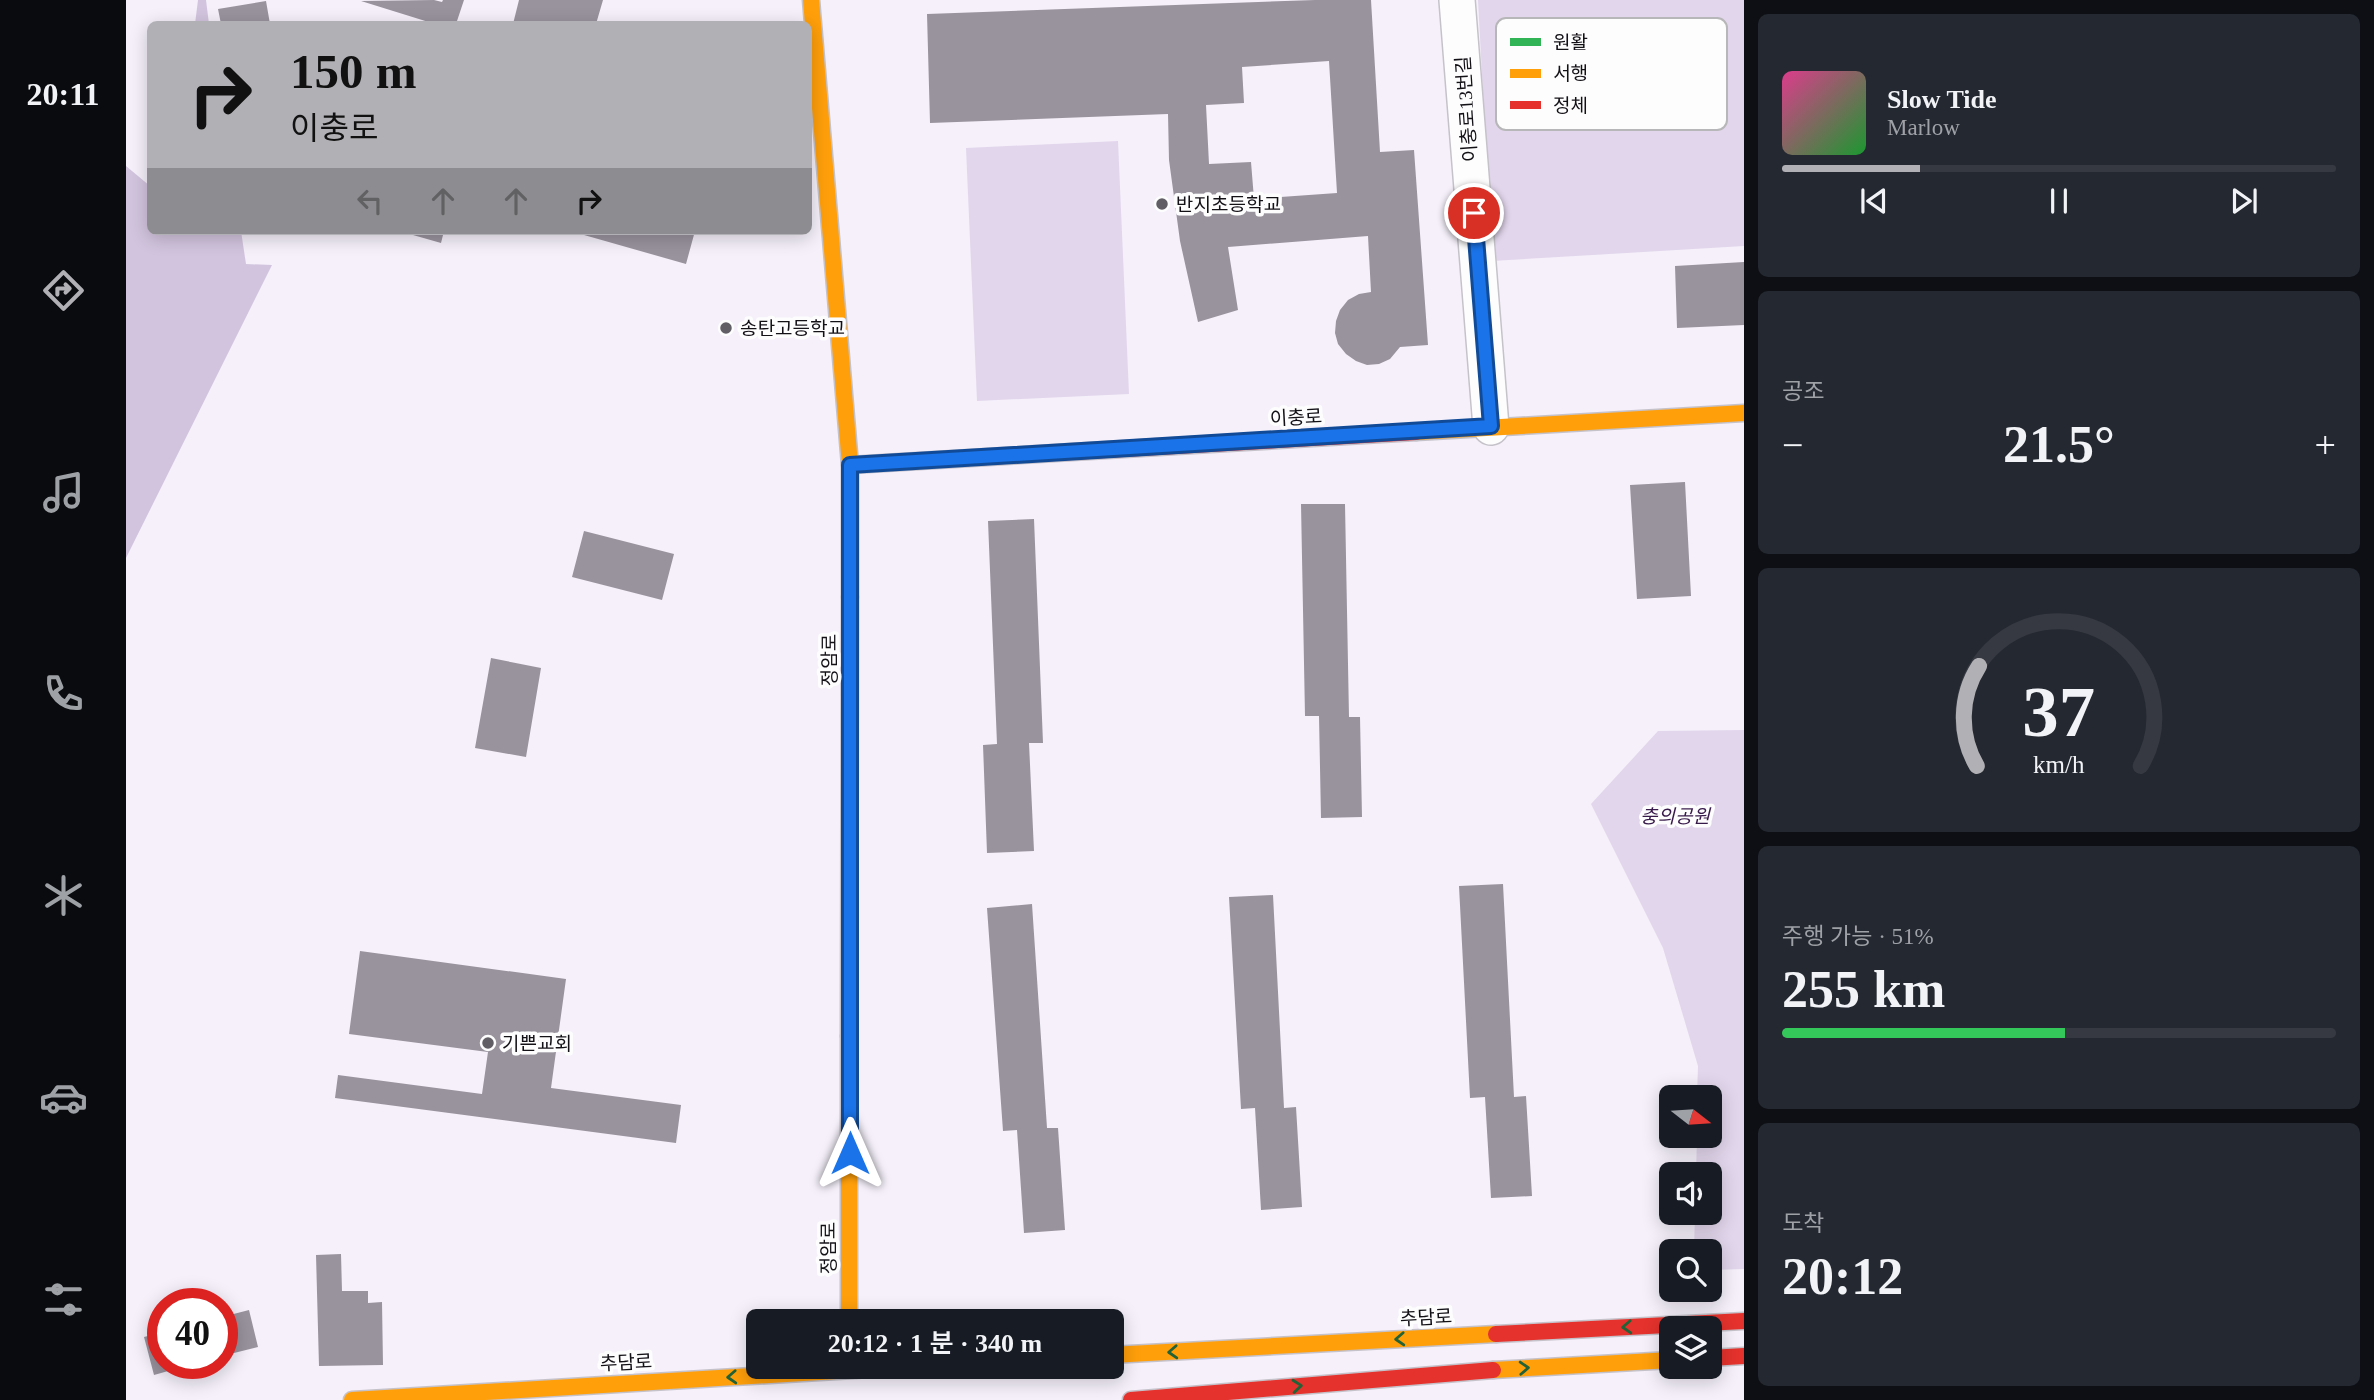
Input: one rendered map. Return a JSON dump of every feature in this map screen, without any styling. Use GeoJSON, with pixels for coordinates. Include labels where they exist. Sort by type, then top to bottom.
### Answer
{"type":"FeatureCollection","features":[{"type":"Feature","properties":{"kind":"street","name":"정암로"},"geometry":{"type":"LineString","coordinates":[[811,0],[850,465],[849,1309]]}},
{"type":"Feature","properties":{"kind":"street","name":"이충로13번길"},"geometry":{"type":"LineString","coordinates":[[1457,0],[1491,426]]}},
{"type":"Feature","properties":{"kind":"street","name":"이충로"},"geometry":{"type":"LineString","coordinates":[[850,465],[1491,426],[1744,414]]}},
{"type":"Feature","properties":{"kind":"street","name":"추담로"},"geometry":{"type":"LineString","coordinates":[[1124,1354],[1744,1321]]}},
{"type":"Feature","properties":{"kind":"street"},"geometry":{"type":"LineString","coordinates":[[1722,1357],[1744,1356]]}},
{"type":"Feature","properties":{"kind":"street"},"geometry":{"type":"LineString","coordinates":[[1131,1400],[1479,1371],[1659,1361]]}},
{"type":"Feature","properties":{"kind":"street","name":"추담로"},"geometry":{"type":"LineString","coordinates":[[352,1400],[746,1375]]}},
{"type":"Feature","properties":{"kind":"street"},"geometry":{"type":"LineString","coordinates":[[849,1379],[849,1390]]}},
{"type":"Feature","properties":{"kind":"green space"},"geometry":{"type":"Polygon","coordinates":[[[1478,0],[1744,0],[1744,246],[1492,261],[1478,0]]]}},
{"type":"Feature","properties":{"kind":"green space"},"geometry":{"type":"Polygon","coordinates":[[[1118,141],[1129,394],[977,401],[966,148],[1118,141]]]}},
{"type":"Feature","properties":{"kind":"green space","name":"충의공원"},"geometry":{"type":"Polygon","coordinates":[[[1744,730],[1744,1269],[1722,1270],[1722,1239],[1694,1239],[1695,1225],[1722,1225],[1722,1162],[1696,1162],[1697,1148],[1722,1148],[1722,1085],[1697,1085],[1698,1066],[1663,948],[1591,804],[1658,731],[1744,730]]]}},
{"type":"Feature","properties":{"kind":"shaded area"},"geometry":{"type":"Polygon","coordinates":[[[198,0],[206,0],[209,21],[195,21],[198,0]]]}},
{"type":"Feature","properties":{"kind":"shaded area"},"geometry":{"type":"Polygon","coordinates":[[[126,166],[147,184],[147,235],[242,235],[246,264],[272,265],[126,558],[126,166]]]}},
{"type":"Feature","properties":{"kind":"building"},"geometry":{"type":"Polygon","coordinates":[[[464,0],[457,21],[425,21],[361,1],[464,0]]]}},
{"type":"Feature","properties":{"kind":"building"},"geometry":{"type":"Polygon","coordinates":[[[519,0],[603,0],[597,21],[514,21],[519,0]]]}},
{"type":"Feature","properties":{"kind":"building"},"geometry":{"type":"Polygon","coordinates":[[[1371,0],[1380,152],[1414,150],[1428,345],[1400,347],[1390,359],[1367,365],[1346,354],[1338,344],[1335,333],[1340,310],[1348,300],[1371,292],[1368,236],[1228,247],[1238,310],[1198,322],[1180,241],[1169,160],[1168,114],[930,123],[927,14],[1371,0]],[[1329,61],[1242,67],[1244,103],[1206,105],[1209,164],[1251,162],[1254,199],[1337,193],[1329,61]]]}},
{"type":"Feature","properties":{"kind":"building"},"geometry":{"type":"Polygon","coordinates":[[[266,1],[269,21],[220,21],[218,9],[266,1]]]}},
{"type":"Feature","properties":{"kind":"building"},"geometry":{"type":"Polygon","coordinates":[[[413,235],[443,235],[441,243],[413,235]]]}},
{"type":"Feature","properties":{"kind":"building"},"geometry":{"type":"Polygon","coordinates":[[[584,235],[694,235],[686,264],[584,235]]]}},
{"type":"Feature","properties":{"kind":"building"},"geometry":{"type":"Polygon","coordinates":[[[1744,262],[1744,325],[1677,328],[1675,266],[1744,262]]]}},
{"type":"Feature","properties":{"kind":"building"},"geometry":{"type":"Polygon","coordinates":[[[1685,482],[1691,596],[1637,599],[1630,485],[1685,482]]]}},
{"type":"Feature","properties":{"kind":"building"},"geometry":{"type":"Polygon","coordinates":[[[1301,504],[1345,504],[1349,717],[1360,717],[1362,817],[1321,818],[1319,716],[1305,716],[1301,504]]]}},
{"type":"Feature","properties":{"kind":"building"},"geometry":{"type":"Polygon","coordinates":[[[1034,519],[1043,743],[1029,743],[1034,851],[987,853],[983,745],[997,744],[988,521],[1034,519]]]}},
{"type":"Feature","properties":{"kind":"building"},"geometry":{"type":"Polygon","coordinates":[[[584,531],[674,554],[662,600],[572,577],[584,531]]]}},
{"type":"Feature","properties":{"kind":"building"},"geometry":{"type":"Polygon","coordinates":[[[491,658],[541,668],[526,757],[475,748],[491,658]]]}},
{"type":"Feature","properties":{"kind":"building"},"geometry":{"type":"Polygon","coordinates":[[[1503,884],[1514,1097],[1526,1096],[1532,1196],[1491,1198],[1485,1097],[1470,1098],[1459,886],[1503,884]]]}},
{"type":"Feature","properties":{"kind":"building"},"geometry":{"type":"Polygon","coordinates":[[[1273,895],[1284,1108],[1296,1107],[1302,1207],[1261,1210],[1255,1108],[1241,1109],[1229,897],[1273,895]]]}},
{"type":"Feature","properties":{"kind":"building"},"geometry":{"type":"Polygon","coordinates":[[[1032,904],[1047,1128],[1058,1128],[1065,1230],[1024,1233],[1017,1130],[1003,1131],[987,908],[1032,904]]]}},
{"type":"Feature","properties":{"kind":"building","name":"기쁜교회"},"geometry":{"type":"Polygon","coordinates":[[[360,951],[566,979],[551,1088],[681,1105],[676,1143],[335,1098],[338,1075],[482,1094],[488,1052],[349,1034],[360,951]]]}},
{"type":"Feature","properties":{"kind":"building"},"geometry":{"type":"Polygon","coordinates":[[[341,1254],[342,1291],[368,1291],[368,1303],[382,1302],[383,1365],[319,1366],[316,1255],[341,1254]]]}},
{"type":"Feature","properties":{"kind":"building"},"geometry":{"type":"Polygon","coordinates":[[[249,1310],[258,1347],[238,1352],[238,1313],[249,1310]]]}},
{"type":"Feature","properties":{"kind":"traffic: fast"},"geometry":{"type":"LineString","coordinates":[[849,1036],[850,597]]}},
{"type":"Feature","properties":{"kind":"traffic: slow"},"geometry":{"type":"LineString","coordinates":[[811,0],[850,465],[850,597]]}},
{"type":"Feature","properties":{"kind":"traffic: slow"},"geometry":{"type":"LineString","coordinates":[[1416,432],[1744,413]]}},
{"type":"Feature","properties":{"kind":"traffic: slow"},"geometry":{"type":"LineString","coordinates":[[849,1036],[849,1309]]}},
{"type":"Feature","properties":{"kind":"traffic: slow"},"geometry":{"type":"LineString","coordinates":[[1124,1354],[1496,1334]]}},
{"type":"Feature","properties":{"kind":"traffic: slow"},"geometry":{"type":"LineString","coordinates":[[1493,1370],[1659,1361]]}},
{"type":"Feature","properties":{"kind":"traffic: slow"},"geometry":{"type":"LineString","coordinates":[[352,1400],[746,1376]]}},
{"type":"Feature","properties":{"kind":"traffic: jam"},"geometry":{"type":"LineString","coordinates":[[850,465],[1416,432]]}},
{"type":"Feature","properties":{"kind":"traffic: jam"},"geometry":{"type":"LineString","coordinates":[[1496,1334],[1744,1321]]}},
{"type":"Feature","properties":{"kind":"traffic: jam"},"geometry":{"type":"LineString","coordinates":[[1722,1357],[1744,1356]]}},
{"type":"Feature","properties":{"kind":"traffic: jam"},"geometry":{"type":"LineString","coordinates":[[1131,1400],[1493,1370]]}},
{"type":"Feature","properties":{"kind":"place","name":"반지초등학교"},"geometry":{"type":"Point","coordinates":[1162,204]}},
{"type":"Feature","properties":{"kind":"place","name":"송탄고등학교"},"geometry":{"type":"Point","coordinates":[726,328]}},
{"type":"Feature","properties":{"kind":"place","name":"기쁜교회"},"geometry":{"type":"Point","coordinates":[488,1043]}},
{"type":"Feature","properties":{"kind":"route"},"geometry":{"type":"LineString","coordinates":[[850,1153],[850,465],[1491,426],[1474,213]]}}]}
